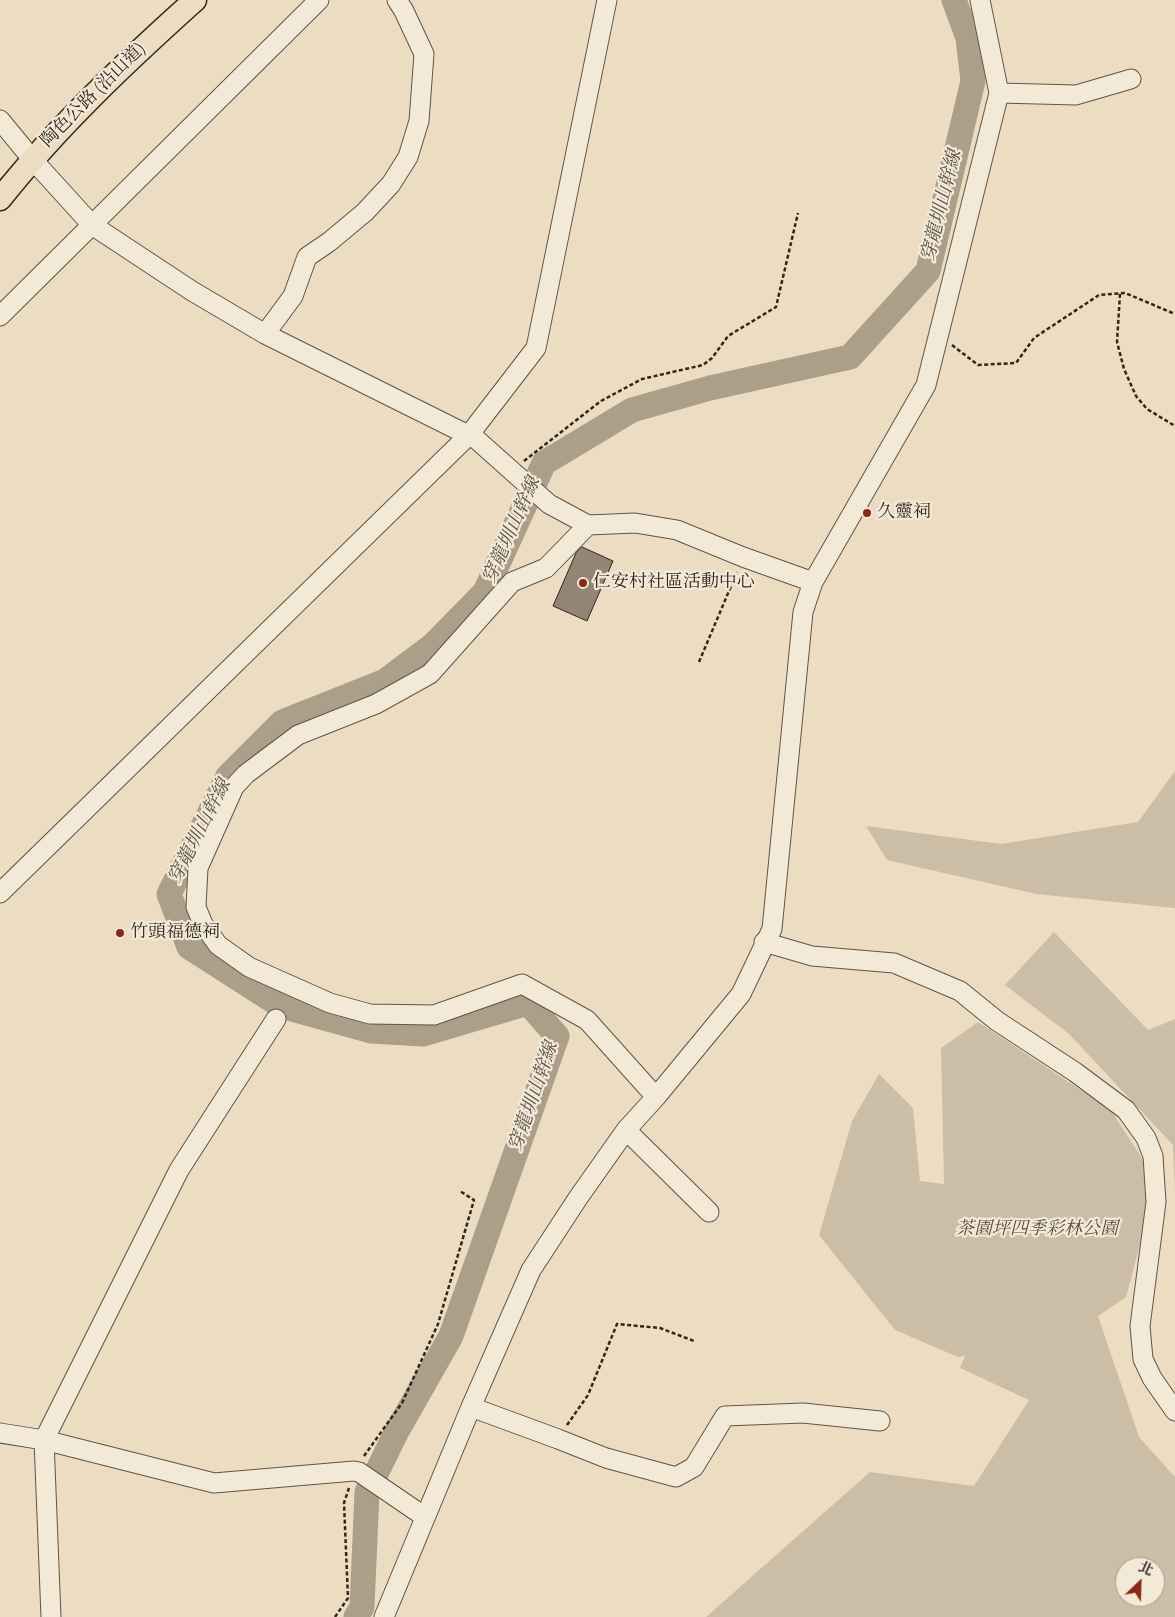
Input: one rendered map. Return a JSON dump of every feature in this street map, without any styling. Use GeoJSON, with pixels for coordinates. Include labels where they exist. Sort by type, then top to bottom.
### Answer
{"type":"FeatureCollection","features":[{"type":"Feature","properties":{"kind":"main road","name":"陶色公路 (沿山道)"},"geometry":{"type":"LineString","coordinates":[[0,199],[32,159],[131,58],[195,0]]}},
{"type":"Feature","properties":{"kind":"street"},"geometry":{"type":"LineString","coordinates":[[0,316],[319,0]]}},
{"type":"Feature","properties":{"kind":"street"},"geometry":{"type":"LineString","coordinates":[[265,334],[293,296],[307,257],[329,242],[365,212],[390,184],[408,157],[419,121],[424,54],[397,0]]}},
{"type":"Feature","properties":{"kind":"street"},"geometry":{"type":"LineString","coordinates":[[0,894],[469,435],[536,348],[607,0]]}},
{"type":"Feature","properties":{"kind":"street"},"geometry":{"type":"LineString","coordinates":[[384,1617],[471,1407],[532,1270],[578,1198],[626,1130],[656,1097],[741,994],[764,942],[772,929],[803,612],[813,582],[926,385],[999,93],[982,1]]}},
{"type":"Feature","properties":{"kind":"street"},"geometry":{"type":"LineString","coordinates":[[999,93],[1076,95],[1131,79]]}},
{"type":"Feature","properties":{"kind":"street"},"geometry":{"type":"LineString","coordinates":[[0,120],[32,159],[92,225],[192,291],[265,334],[476,438],[549,504],[588,525],[635,523],[677,530],[743,557],[813,582]]}},
{"type":"Feature","properties":{"kind":"street"},"geometry":{"type":"LineString","coordinates":[[588,525],[546,568],[512,582],[430,674],[376,704],[298,735],[246,774],[234,787],[198,868],[196,907],[203,924],[218,945],[249,967],[330,1003],[370,1014],[434,1015],[522,984],[587,1020],[656,1097]]}},
{"type":"Feature","properties":{"kind":"street"},"geometry":{"type":"LineString","coordinates":[[764,942],[812,956],[894,963],[960,991],[997,1021],[1075,1072],[1126,1110],[1146,1138],[1153,1156],[1156,1202],[1140,1326],[1143,1359],[1152,1378],[1175,1411]]}},
{"type":"Feature","properties":{"kind":"street"},"geometry":{"type":"LineString","coordinates":[[51,1617],[44,1440],[179,1170],[276,1019]]}},
{"type":"Feature","properties":{"kind":"street"},"geometry":{"type":"LineString","coordinates":[[626,1130],[709,1212]]}},
{"type":"Feature","properties":{"kind":"street"},"geometry":{"type":"LineString","coordinates":[[471,1407],[606,1458],[676,1477],[694,1467],[725,1416],[803,1413],[880,1421]]}},
{"type":"Feature","properties":{"kind":"street"},"geometry":{"type":"LineString","coordinates":[[0,1432],[44,1440],[214,1483],[356,1472],[425,1517]]}},
{"type":"Feature","properties":{"kind":"path"},"geometry":{"type":"LineString","coordinates":[[515,475],[601,401],[642,379],[703,365],[712,358],[728,336],[776,307],[798,213]]}},
{"type":"Feature","properties":{"kind":"path"},"geometry":{"type":"LineString","coordinates":[[1120,294],[1117,342],[1124,369],[1136,396],[1147,410],[1175,426]]}},
{"type":"Feature","properties":{"kind":"path"},"geometry":{"type":"LineString","coordinates":[[939,334],[978,365],[1016,363],[1034,338],[1099,295],[1125,294],[1175,314]]}},
{"type":"Feature","properties":{"kind":"path"},"geometry":{"type":"LineString","coordinates":[[699,662],[743,557]]}},
{"type":"Feature","properties":{"kind":"path"},"geometry":{"type":"LineString","coordinates":[[335,1617],[348,1598],[344,1503],[356,1472],[402,1403],[438,1324],[474,1200],[460,1191]]}},
{"type":"Feature","properties":{"kind":"path"},"geometry":{"type":"LineString","coordinates":[[558,1439],[588,1395],[617,1324],[660,1328],[694,1341]]}},
{"type":"Feature","properties":{"kind":"green space"},"geometry":{"type":"Polygon","coordinates":[[[1175,771],[1175,908],[1036,894],[887,860],[866,826],[1001,844],[1138,822],[1175,771]]]}},
{"type":"Feature","properties":{"kind":"green space"},"geometry":{"type":"Polygon","coordinates":[[[1054,932],[1148,1030],[1175,1019],[1175,1194],[1173,1145],[1069,1034],[1005,985],[1054,932]]]}},
{"type":"Feature","properties":{"kind":"green space","name":"茶園坪四季彩林公園"},"geometry":{"type":"Polygon","coordinates":[[[978,1022],[1111,1110],[1143,1160],[1147,1218],[1126,1297],[1098,1316],[1139,1437],[1175,1477],[1175,1617],[706,1617],[870,1472],[974,1486],[1029,1400],[960,1368],[965,1356],[958,1357],[895,1330],[819,1235],[852,1121],[879,1074],[913,1108],[920,1181],[944,1184],[941,1048],[978,1022]]]}},
{"type":"Feature","properties":{"kind":"building","name":"仁安村社區活動中心"},"geometry":{"type":"Polygon","coordinates":[[[582,547],[613,561],[587,621],[553,606],[576,553],[582,547]]]}},
{"type":"Feature","properties":{"kind":"waterway","name":"穿龍圳山幹線"},"geometry":{"type":"LineString","coordinates":[[356,1617],[362,1607],[367,1492],[397,1431],[451,1336],[557,1036],[528,1003],[423,1034],[371,1031],[281,1006],[189,947],[169,894],[228,776],[282,722],[385,681],[433,645],[485,592],[544,463],[632,410],[710,388],[850,357],[928,271],[973,81],[968,38],[954,0]]}},
{"type":"Feature","properties":{"kind":"place","name":"久靈祠"},"geometry":{"type":"Point","coordinates":[867,513]}},
{"type":"Feature","properties":{"kind":"place","name":"仁安村社區活動中心"},"geometry":{"type":"Point","coordinates":[583,583]}},
{"type":"Feature","properties":{"kind":"place","name":"竹頭福德祠"},"geometry":{"type":"Point","coordinates":[120,933]}}]}
